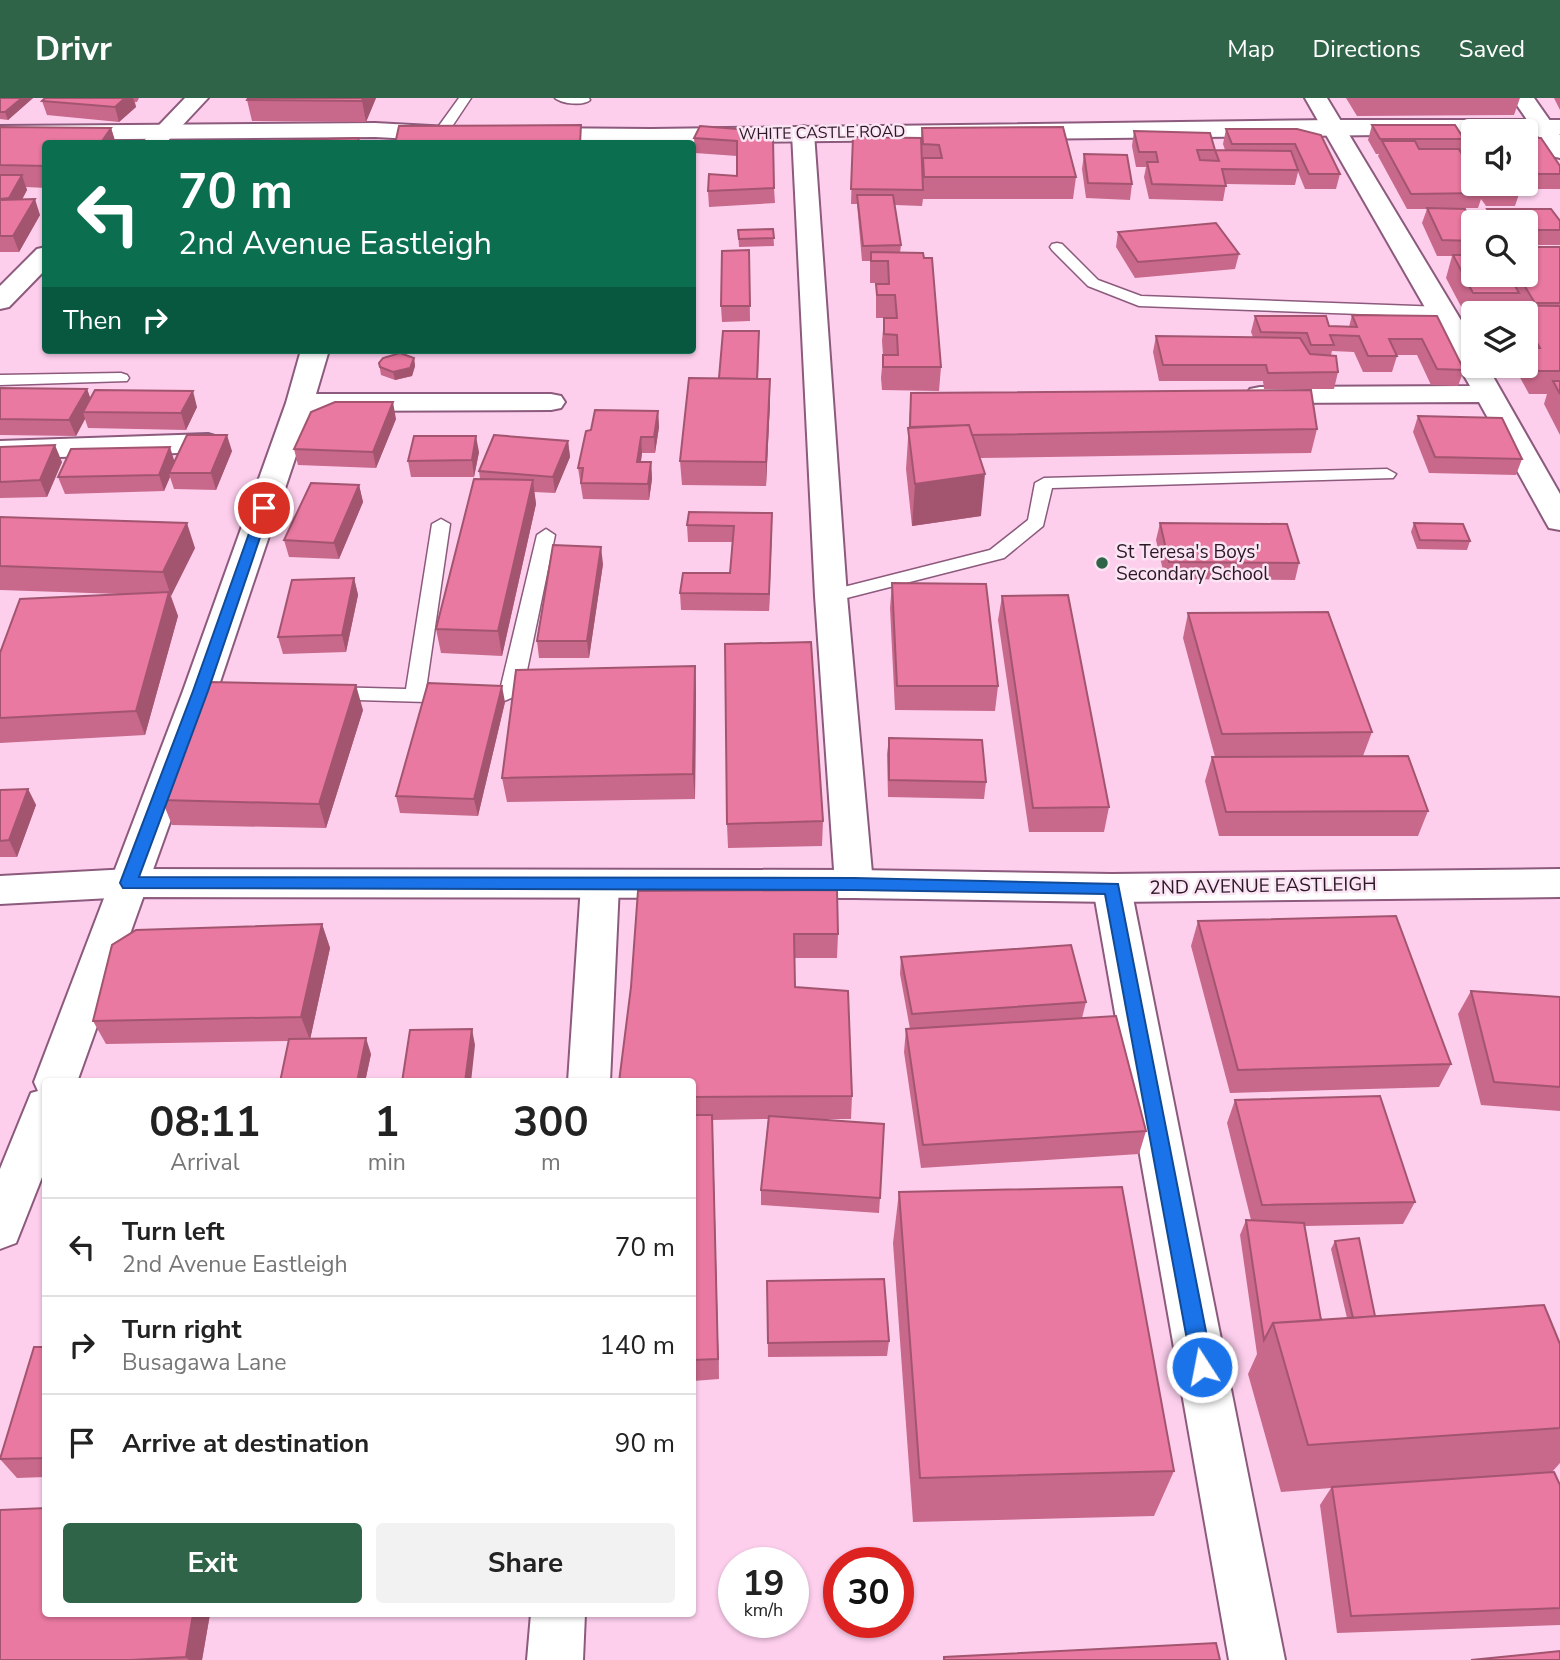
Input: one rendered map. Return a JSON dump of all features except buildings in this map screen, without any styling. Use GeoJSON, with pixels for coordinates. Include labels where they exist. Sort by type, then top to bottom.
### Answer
{"type":"FeatureCollection","features":[{"type":"Feature","properties":{"kind":"street"},"geometry":{"type":"LineString","coordinates":[[157,138],[197,98]]}},
{"type":"Feature","properties":{"kind":"street"},"geometry":{"type":"LineString","coordinates":[[1316,98],[1443,312],[1560,521]]}},
{"type":"Feature","properties":{"kind":"street"},"geometry":{"type":"LineString","coordinates":[[1523,98],[1551,127],[1560,151]]}},
{"type":"Feature","properties":{"kind":"street","name":"WHITE CASTLE ROAD"},"geometry":{"type":"LineString","coordinates":[[506,135],[1551,127]]}},
{"type":"Feature","properties":{"kind":"street"},"geometry":{"type":"LineString","coordinates":[[0,132],[157,138],[466,134]]}},
{"type":"Feature","properties":{"kind":"street"},"geometry":{"type":"LineString","coordinates":[[803,133],[831,596],[854,884]]}},
{"type":"Feature","properties":{"kind":"street"},"geometry":{"type":"LineString","coordinates":[[0,301],[42,258]]}},
{"type":"Feature","properties":{"kind":"street"},"geometry":{"type":"LineString","coordinates":[[56,1078],[128,883],[214,691],[314,354]]}},
{"type":"Feature","properties":{"kind":"street"},"geometry":{"type":"LineString","coordinates":[[1231,395],[1489,394]]}},
{"type":"Feature","properties":{"kind":"street"},"geometry":{"type":"LineString","coordinates":[[300,403],[551,402]]}},
{"type":"Feature","properties":{"kind":"street"},"geometry":{"type":"LineString","coordinates":[[0,450],[208,443]]}},
{"type":"Feature","properties":{"kind":"street","name":"2ND AVENUE EASTLEIGH"},"geometry":{"type":"LineString","coordinates":[[0,890],[128,883],[854,884],[1112,888],[1560,883]]}},
{"type":"Feature","properties":{"kind":"street"},"geometry":{"type":"LineString","coordinates":[[589,1078],[600,885]]}},
{"type":"Feature","properties":{"kind":"street"},"geometry":{"type":"LineString","coordinates":[[1112,888],[1257,1660]]}},
{"type":"Feature","properties":{"kind":"street"},"geometry":{"type":"LineString","coordinates":[[0,1228],[42,1117]]}},
{"type":"Feature","properties":{"kind":"street"},"geometry":{"type":"LineString","coordinates":[[555,1660],[558,1617]]}},
{"type":"Feature","properties":{"kind":"lane"},"geometry":{"type":"LineString","coordinates":[[440,134],[465,98]]}},
{"type":"Feature","properties":{"kind":"lane"},"geometry":{"type":"LineString","coordinates":[[561,98],[584,100]]}},
{"type":"Feature","properties":{"kind":"lane"},"geometry":{"type":"LineString","coordinates":[[1057,247],[1093,284],[1139,301],[1443,312]]}},
{"type":"Feature","properties":{"kind":"lane"},"geometry":{"type":"LineString","coordinates":[[0,380],[121,378]]}},
{"type":"Feature","properties":{"kind":"lane"},"geometry":{"type":"LineString","coordinates":[[831,596],[997,554],[1037,522],[1044,483],[1387,474]]}},
{"type":"Feature","properties":{"kind":"lane"},"geometry":{"type":"LineString","coordinates":[[415,696],[441,524]]}},
{"type":"Feature","properties":{"kind":"lane"},"geometry":{"type":"LineString","coordinates":[[308,694],[497,697],[509,691],[515,680],[546,535]]}},
{"type":"Feature","properties":{"kind":"place","name":"St Teresa's Boys' Secondary School"},"geometry":{"type":"Point","coordinates":[1102,563]}},
{"type":"Feature","properties":{"kind":"route"},"geometry":{"type":"LineString","coordinates":[[264,508],[200,691],[128,883],[854,884],[1112,888],[1202,1367]]}}]}
